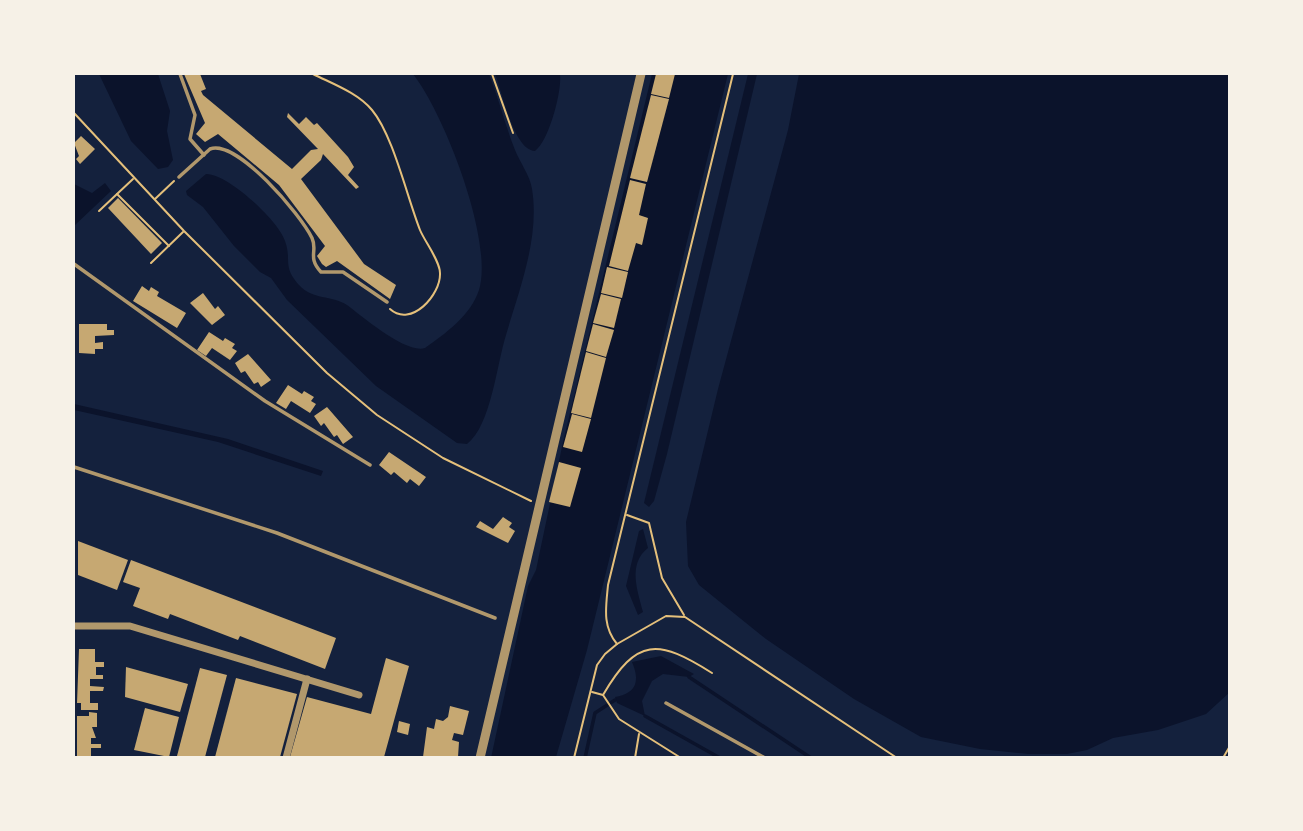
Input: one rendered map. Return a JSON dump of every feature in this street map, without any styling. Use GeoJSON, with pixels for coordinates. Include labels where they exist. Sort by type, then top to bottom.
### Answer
{"type":"FeatureCollection","features":[{"type":"Feature","properties":{"kind":"street"},"geometry":{"type":"LineString","coordinates":[[480,758],[538,503],[642,74]]}},
{"type":"Feature","properties":{"kind":"street"},"geometry":{"type":"LineString","coordinates":[[74,626],[130,626],[359,695]]}},
{"type":"Feature","properties":{"kind":"street"},"geometry":{"type":"LineString","coordinates":[[286,758],[307,679]]}},
{"type":"Feature","properties":{"kind":"lane"},"geometry":{"type":"LineString","coordinates":[[180,74],[195,115],[190,139],[204,155]]}},
{"type":"Feature","properties":{"kind":"lane"},"geometry":{"type":"LineString","coordinates":[[179,177],[213,148],[225,149],[270,183],[311,236],[312,258],[321,272],[342,272],[387,302]]}},
{"type":"Feature","properties":{"kind":"lane"},"geometry":{"type":"LineString","coordinates":[[74,264],[265,401],[370,465]]}},
{"type":"Feature","properties":{"kind":"lane"},"geometry":{"type":"LineString","coordinates":[[74,467],[351,560],[495,618]]}},
{"type":"Feature","properties":{"kind":"lane"},"geometry":{"type":"LineString","coordinates":[[666,703],[765,758]]}},
{"type":"Feature","properties":{"kind":"path"},"geometry":{"type":"LineString","coordinates":[[313,74],[355,96],[374,112],[426,244],[440,270],[438,283],[421,310],[413,314],[398,315],[387,302]]}},
{"type":"Feature","properties":{"kind":"path"},"geometry":{"type":"LineString","coordinates":[[492,74],[513,133]]}},
{"type":"Feature","properties":{"kind":"path"},"geometry":{"type":"LineString","coordinates":[[617,644],[608,633],[608,585],[733,74]]}},
{"type":"Feature","properties":{"kind":"path"},"geometry":{"type":"LineString","coordinates":[[74,113],[184,231],[310,358],[377,415],[443,458],[538,503]]}},
{"type":"Feature","properties":{"kind":"path"},"geometry":{"type":"LineString","coordinates":[[154,199],[179,177]]}},
{"type":"Feature","properties":{"kind":"path"},"geometry":{"type":"LineString","coordinates":[[99,211],[134,178]]}},
{"type":"Feature","properties":{"kind":"path"},"geometry":{"type":"LineString","coordinates":[[117,194],[169,246]]}},
{"type":"Feature","properties":{"kind":"path"},"geometry":{"type":"LineString","coordinates":[[150,263],[184,231]]}},
{"type":"Feature","properties":{"kind":"path"},"geometry":{"type":"LineString","coordinates":[[626,514],[649,523],[662,578],[685,617],[897,758]]}},
{"type":"Feature","properties":{"kind":"path"},"geometry":{"type":"LineString","coordinates":[[574,758],[597,665],[617,644],[666,616],[685,617]]}},
{"type":"Feature","properties":{"kind":"path"},"geometry":{"type":"LineString","coordinates":[[603,695],[618,668],[634,655],[660,647],[683,655],[712,673]]}},
{"type":"Feature","properties":{"kind":"path"},"geometry":{"type":"LineString","coordinates":[[591,692],[603,695],[619,719],[681,758]]}},
{"type":"Feature","properties":{"kind":"path"},"geometry":{"type":"LineString","coordinates":[[635,758],[639,733]]}},
{"type":"Feature","properties":{"kind":"path"},"geometry":{"type":"LineString","coordinates":[[1223,758],[1230,746]]}},
{"type":"Feature","properties":{"kind":"water"},"geometry":{"type":"Polygon","coordinates":[[[99,74],[158,74],[170,111],[167,131],[173,160],[168,167],[158,169],[131,141],[99,74]]]}},
{"type":"Feature","properties":{"kind":"water"},"geometry":{"type":"Polygon","coordinates":[[[413,74],[489,74],[511,141],[532,189],[533,226],[527,264],[488,409],[475,435],[467,444],[457,443],[376,386],[287,300],[271,278],[260,272],[234,246],[203,207],[187,195],[186,191],[206,174],[239,189],[281,232],[287,248],[289,268],[304,290],[347,305],[407,346],[425,348],[449,330],[470,308],[479,290],[482,268],[473,210],[463,178],[438,117],[413,74]]]}},
{"type":"Feature","properties":{"kind":"water"},"geometry":{"type":"Polygon","coordinates":[[[495,74],[560,75],[554,115],[545,137],[535,151],[521,141],[515,131],[495,74]]]}},
{"type":"Feature","properties":{"kind":"water"},"geometry":{"type":"Polygon","coordinates":[[[652,74],[728,74],[587,650],[556,757],[491,758],[528,586],[536,570],[563,442],[652,74]]]}},
{"type":"Feature","properties":{"kind":"water"},"geometry":{"type":"Polygon","coordinates":[[[748,74],[757,74],[667,454],[654,501],[649,507],[644,503],[748,74]]]}},
{"type":"Feature","properties":{"kind":"water"},"geometry":{"type":"Polygon","coordinates":[[[799,74],[1229,74],[1230,692],[1206,714],[1158,730],[1113,738],[1087,750],[1067,754],[1029,754],[980,749],[921,737],[854,699],[766,639],[699,585],[688,566],[686,522],[718,389],[788,130],[799,74]]]}},
{"type":"Feature","properties":{"kind":"water"},"geometry":{"type":"Polygon","coordinates":[[[105,183],[111,191],[74,226],[74,184],[92,193],[105,183]]]}},
{"type":"Feature","properties":{"kind":"water"},"geometry":{"type":"Polygon","coordinates":[[[74,404],[228,439],[323,471],[321,476],[218,442],[74,410],[74,404]]]}},
{"type":"Feature","properties":{"kind":"water"},"geometry":{"type":"Polygon","coordinates":[[[643,529],[648,548],[636,570],[643,612],[638,615],[626,586],[639,531],[643,529]]]}},
{"type":"Feature","properties":{"kind":"water"},"geometry":{"type":"Polygon","coordinates":[[[661,656],[694,674],[689,677],[663,674],[652,681],[642,701],[645,716],[617,703],[615,697],[628,693],[635,685],[636,675],[632,662],[661,656]]]}},
{"type":"Feature","properties":{"kind":"building"},"geometry":{"type":"Polygon","coordinates":[[[184,74],[200,74],[206,89],[201,91],[203,95],[292,169],[311,150],[318,149],[287,117],[288,113],[299,124],[306,117],[314,125],[317,123],[348,157],[354,167],[348,175],[359,187],[356,189],[323,154],[321,160],[301,179],[364,264],[396,285],[390,299],[337,261],[326,267],[322,264],[317,256],[325,246],[279,185],[218,134],[205,142],[196,134],[205,123],[184,74]]]}},
{"type":"Feature","properties":{"kind":"building"},"geometry":{"type":"Polygon","coordinates":[[[656,74],[675,74],[669,98],[651,94],[656,74]]]}},
{"type":"Feature","properties":{"kind":"building"},"geometry":{"type":"Polygon","coordinates":[[[651,95],[669,99],[647,182],[630,178],[651,95]]]}},
{"type":"Feature","properties":{"kind":"building"},"geometry":{"type":"Polygon","coordinates":[[[81,136],[95,149],[80,164],[76,159],[79,156],[74,143],[81,136]]]}},
{"type":"Feature","properties":{"kind":"building"},"geometry":{"type":"Polygon","coordinates":[[[630,180],[646,184],[639,215],[648,218],[642,245],[636,243],[628,271],[609,266],[630,180]]]}},
{"type":"Feature","properties":{"kind":"building"},"geometry":{"type":"Polygon","coordinates":[[[118,198],[162,243],[151,254],[108,208],[118,198]]]}},
{"type":"Feature","properties":{"kind":"building"},"geometry":{"type":"Polygon","coordinates":[[[607,267],[628,272],[622,298],[601,293],[607,267]]]}},
{"type":"Feature","properties":{"kind":"building"},"geometry":{"type":"Polygon","coordinates":[[[142,286],[149,291],[151,287],[159,292],[157,296],[186,313],[177,328],[133,301],[142,286]]]}},
{"type":"Feature","properties":{"kind":"building"},"geometry":{"type":"Polygon","coordinates":[[[203,293],[215,309],[218,306],[225,315],[212,325],[190,303],[203,293]]]}},
{"type":"Feature","properties":{"kind":"building"},"geometry":{"type":"Polygon","coordinates":[[[601,294],[621,299],[614,328],[593,323],[601,294]]]}},
{"type":"Feature","properties":{"kind":"building"},"geometry":{"type":"Polygon","coordinates":[[[79,324],[107,324],[107,330],[114,330],[114,335],[95,336],[95,343],[103,342],[103,349],[95,349],[95,354],[79,353],[79,324]]]}},
{"type":"Feature","properties":{"kind":"building"},"geometry":{"type":"Polygon","coordinates":[[[593,324],[614,330],[606,357],[586,351],[593,324]]]}},
{"type":"Feature","properties":{"kind":"building"},"geometry":{"type":"Polygon","coordinates":[[[209,332],[223,341],[225,338],[235,344],[232,348],[237,351],[230,360],[212,348],[206,356],[197,350],[209,332]]]}},
{"type":"Feature","properties":{"kind":"building"},"geometry":{"type":"Polygon","coordinates":[[[586,352],[606,358],[591,418],[571,413],[586,352]]]}},
{"type":"Feature","properties":{"kind":"building"},"geometry":{"type":"Polygon","coordinates":[[[248,354],[271,380],[261,387],[258,382],[254,384],[245,371],[241,373],[235,363],[248,354]]]}},
{"type":"Feature","properties":{"kind":"building"},"geometry":{"type":"Polygon","coordinates":[[[288,385],[302,394],[304,391],[314,397],[311,401],[316,404],[310,413],[291,401],[286,409],[276,403],[288,385]]]}},
{"type":"Feature","properties":{"kind":"building"},"geometry":{"type":"Polygon","coordinates":[[[327,407],[353,437],[343,444],[324,423],[321,426],[314,416],[327,407]]]}},
{"type":"Feature","properties":{"kind":"building"},"geometry":{"type":"Polygon","coordinates":[[[572,414],[591,419],[582,452],[563,447],[572,414]]]}},
{"type":"Feature","properties":{"kind":"building"},"geometry":{"type":"Polygon","coordinates":[[[389,452],[426,477],[419,486],[410,479],[407,483],[394,472],[391,475],[379,465],[389,452]]]}},
{"type":"Feature","properties":{"kind":"building"},"geometry":{"type":"Polygon","coordinates":[[[559,462],[581,468],[570,507],[549,502],[559,462]]]}},
{"type":"Feature","properties":{"kind":"building"},"geometry":{"type":"Polygon","coordinates":[[[503,517],[512,523],[509,527],[515,531],[508,543],[476,527],[480,521],[493,529],[503,517]]]}},
{"type":"Feature","properties":{"kind":"building"},"geometry":{"type":"Polygon","coordinates":[[[78,541],[128,560],[117,590],[78,575],[78,541]]]}},
{"type":"Feature","properties":{"kind":"building"},"geometry":{"type":"Polygon","coordinates":[[[131,560],[336,638],[325,669],[240,636],[238,640],[170,614],[168,619],[133,606],[140,588],[123,582],[131,560]]]}},
{"type":"Feature","properties":{"kind":"building"},"geometry":{"type":"Polygon","coordinates":[[[79,649],[95,649],[95,662],[104,662],[104,667],[96,667],[96,675],[103,675],[103,679],[90,679],[90,686],[104,687],[103,691],[90,691],[90,703],[98,703],[98,710],[81,710],[81,703],[77,703],[79,649]]]}},
{"type":"Feature","properties":{"kind":"building"},"geometry":{"type":"Polygon","coordinates":[[[386,658],[409,666],[384,757],[290,757],[307,697],[371,714],[386,658]]]}},
{"type":"Feature","properties":{"kind":"building"},"geometry":{"type":"Polygon","coordinates":[[[126,667],[188,684],[180,712],[125,697],[126,667]]]}},
{"type":"Feature","properties":{"kind":"building"},"geometry":{"type":"Polygon","coordinates":[[[200,668],[227,675],[205,757],[177,756],[200,668]]]}},
{"type":"Feature","properties":{"kind":"building"},"geometry":{"type":"Polygon","coordinates":[[[236,678],[297,694],[280,757],[215,757],[236,678]]]}},
{"type":"Feature","properties":{"kind":"building"},"geometry":{"type":"Polygon","coordinates":[[[450,706],[469,711],[463,735],[454,733],[452,740],[459,742],[458,757],[423,757],[427,727],[434,729],[436,719],[443,721],[448,717],[450,706]]]}},
{"type":"Feature","properties":{"kind":"building"},"geometry":{"type":"Polygon","coordinates":[[[145,708],[179,717],[169,757],[134,750],[145,708]]]}},
{"type":"Feature","properties":{"kind":"building"},"geometry":{"type":"Polygon","coordinates":[[[89,712],[97,713],[97,727],[92,727],[96,738],[91,738],[91,744],[101,744],[101,748],[91,748],[91,757],[77,757],[77,716],[89,716],[89,712]]]}},
{"type":"Feature","properties":{"kind":"building"},"geometry":{"type":"Polygon","coordinates":[[[399,721],[410,724],[408,735],[397,732],[399,721]]]}},
{"type":"Feature","properties":{"kind":"waterway"},"geometry":{"type":"LineString","coordinates":[[689,677],[811,758]]}},
{"type":"Feature","properties":{"kind":"waterway"},"geometry":{"type":"LineString","coordinates":[[585,758],[595,713],[615,700]]}},
{"type":"Feature","properties":{"kind":"waterway"},"geometry":{"type":"LineString","coordinates":[[645,716],[720,758]]}}]}
